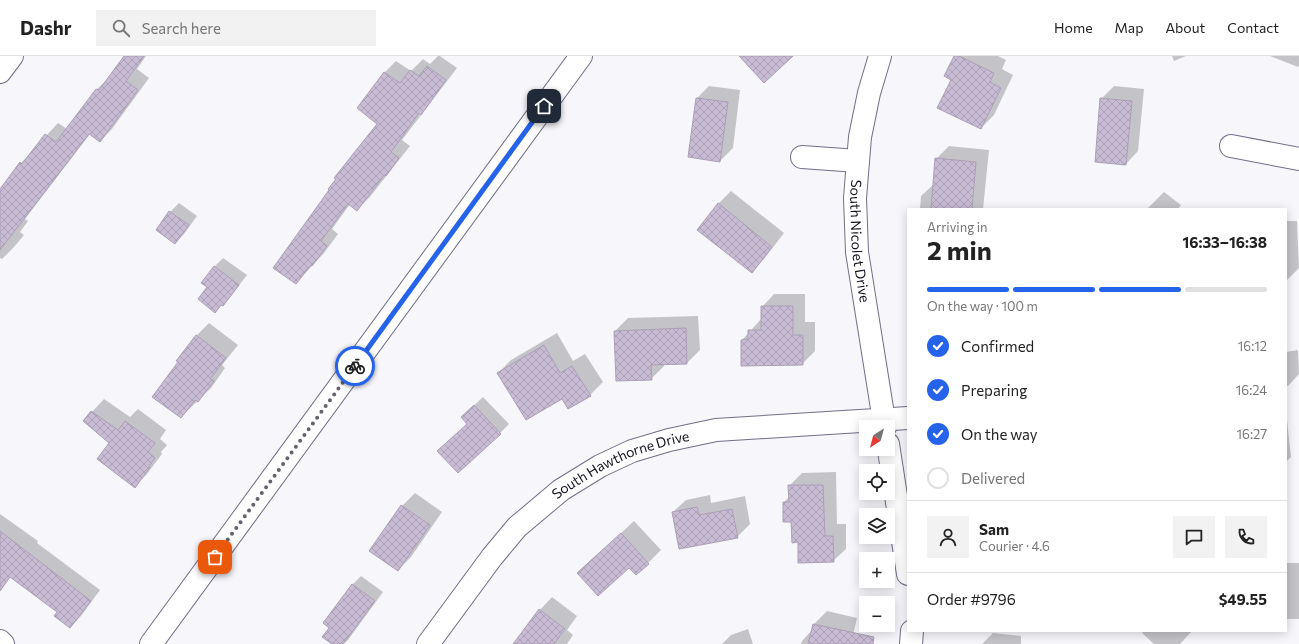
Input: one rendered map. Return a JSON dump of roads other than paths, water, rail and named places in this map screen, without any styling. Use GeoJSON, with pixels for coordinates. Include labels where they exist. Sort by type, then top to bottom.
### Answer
{"type":"FeatureCollection","features":[{"type":"Feature","properties":{"kind":"street"},"geometry":{"type":"LineString","coordinates":[[0,72],[12,56]]}},
{"type":"Feature","properties":{"kind":"street"},"geometry":{"type":"LineString","coordinates":[[151,644],[581,56]]}},
{"type":"Feature","properties":{"kind":"street","name":"South Nicolet Drive"},"geometry":{"type":"LineString","coordinates":[[880,56],[869,93],[860,137],[856,198],[857,252],[885,420]]}},
{"type":"Feature","properties":{"kind":"street"},"geometry":{"type":"LineString","coordinates":[[1231,146],[1299,159]]}},
{"type":"Feature","properties":{"kind":"street"},"geometry":{"type":"LineString","coordinates":[[802,157],[858,161]]}},
{"type":"Feature","properties":{"kind":"street","name":"South Hawthorne Drive"},"geometry":{"type":"LineString","coordinates":[[895,421],[907,418]]}},
{"type":"Feature","properties":{"kind":"street","name":"South Hawthorne Drive"},"geometry":{"type":"LineString","coordinates":[[428,644],[492,557],[517,527],[561,490],[600,466],[632,451],[669,440],[716,430],[859,424]]}},
{"type":"Feature","properties":{"kind":"street"},"geometry":{"type":"LineString","coordinates":[[890,456],[907,568]]}},
{"type":"Feature","properties":{"kind":"street"},"geometry":{"type":"LineString","coordinates":[[911,644],[912,632]]}},
{"type":"Feature","properties":{"kind":"street"},"geometry":{"type":"LineString","coordinates":[[0,642],[4,644]]}}]}
